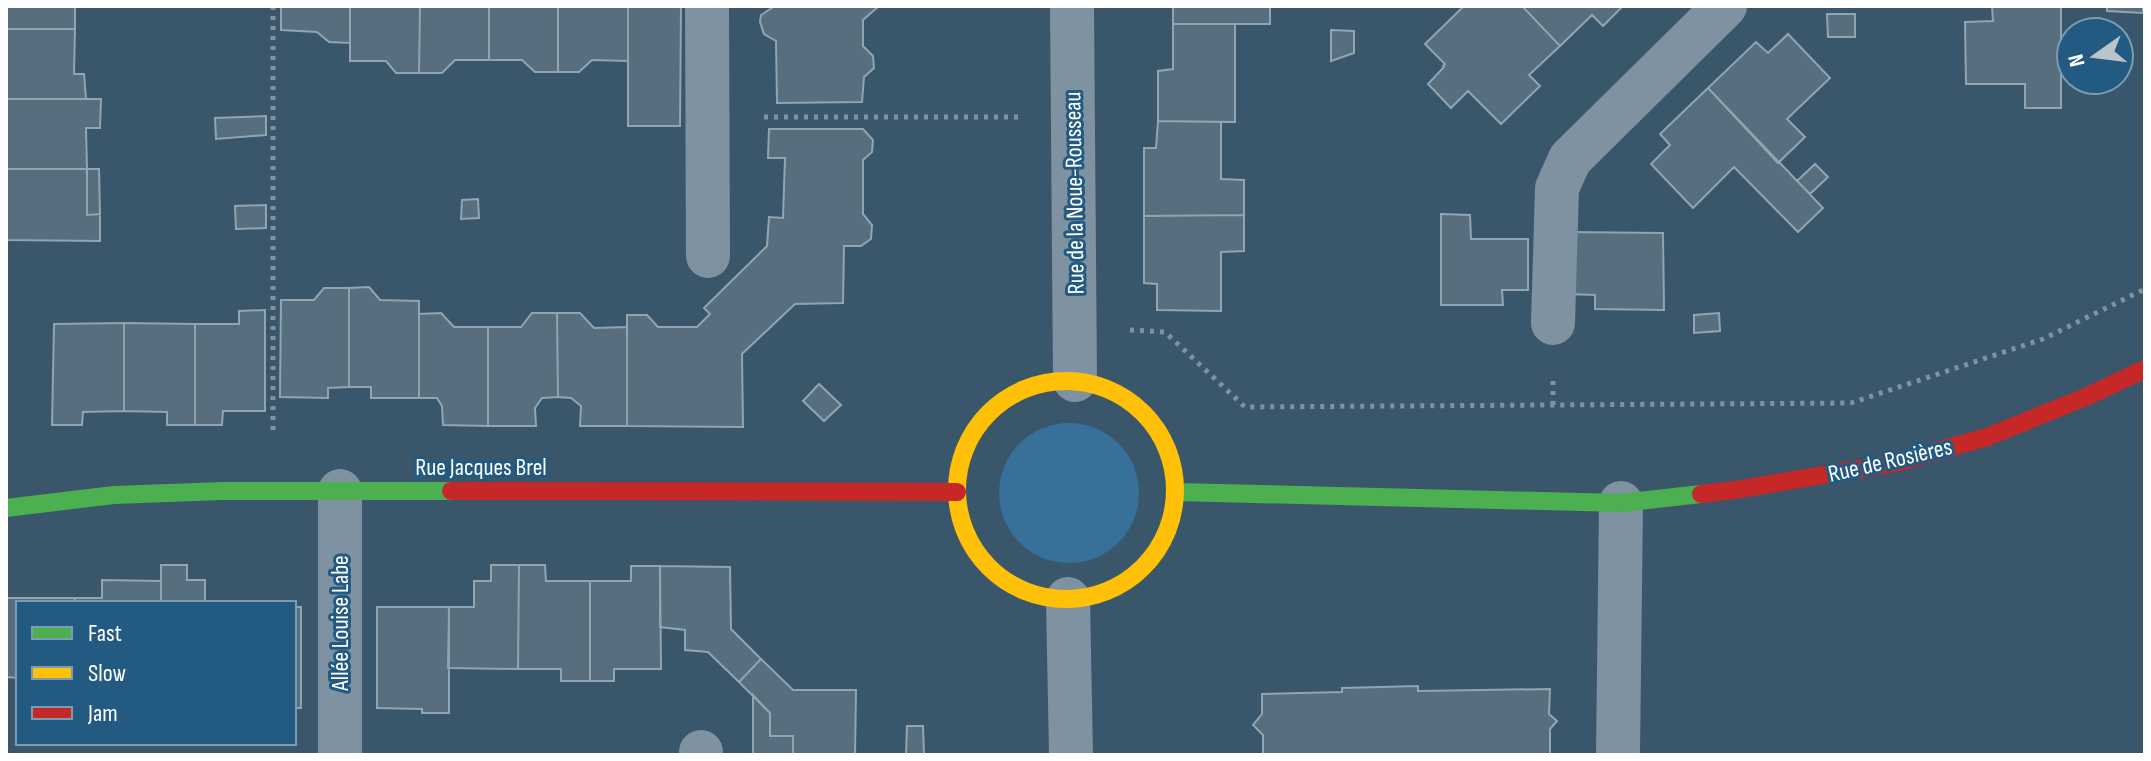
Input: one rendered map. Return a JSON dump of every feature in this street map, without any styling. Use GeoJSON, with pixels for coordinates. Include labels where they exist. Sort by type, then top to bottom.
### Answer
{"type":"FeatureCollection","features":[{"type":"Feature","properties":{"kind":"street"},"geometry":{"type":"LineString","coordinates":[[707,6],[708,256]]}},
{"type":"Feature","properties":{"kind":"street","name":"Rue de la Noue-Rousseau"},"geometry":{"type":"LineString","coordinates":[[1072,6],[1075,380]]}},
{"type":"Feature","properties":{"kind":"street"},"geometry":{"type":"LineString","coordinates":[[1553,323],[1557,188],[1570,159],[1725,6]]}},
{"type":"Feature","properties":{"kind":"street","name":"Rue de Rosières"},"geometry":{"type":"LineString","coordinates":[[1176,492],[1621,503],[1735,490],[1895,463],[1987,437],[2145,369]]}},
{"type":"Feature","properties":{"kind":"street"},"geometry":{"type":"LineString","coordinates":[[1055,380],[1075,380],[1102,386],[1127,398],[1147,417],[1164,439],[1173,465],[1176,492],[1172,519],[1161,546],[1143,568],[1121,585],[1096,595],[1068,599],[1025,592],[990,568],[966,534],[959,513],[957,492],[964,451],[984,417],[1016,392],[1055,380]]}},
{"type":"Feature","properties":{"kind":"street","name":"Rue Jacques Brel"},"geometry":{"type":"LineString","coordinates":[[6,508],[114,495],[222,491],[957,492]]}},
{"type":"Feature","properties":{"kind":"street","name":"Allée Louise Labe"},"geometry":{"type":"LineString","coordinates":[[340,491],[340,755]]}},
{"type":"Feature","properties":{"kind":"street"},"geometry":{"type":"LineString","coordinates":[[1618,755],[1621,503]]}},
{"type":"Feature","properties":{"kind":"street"},"geometry":{"type":"LineString","coordinates":[[1068,599],[1071,755]]}},
{"type":"Feature","properties":{"kind":"path"},"geometry":{"type":"LineString","coordinates":[[273,6],[273,491]]}},
{"type":"Feature","properties":{"kind":"path"},"geometry":{"type":"LineString","coordinates":[[707,117],[1073,118]]}},
{"type":"Feature","properties":{"kind":"path"},"geometry":{"type":"LineString","coordinates":[[1075,328],[1165,332],[1245,407],[1851,403],[2043,339],[2145,289]]}},
{"type":"Feature","properties":{"kind":"shaded area"},"geometry":{"type":"Polygon","coordinates":[[[1069,423],[1096,429],[1118,444],[1133,466],[1139,493],[1133,520],[1118,542],[1096,557],[1069,563],[1042,557],[1020,542],[1005,520],[999,493],[1005,466],[1020,444],[1042,429],[1069,423]]]}},
{"type":"Feature","properties":{"kind":"building"},"geometry":{"type":"Polygon","coordinates":[[[6,6],[75,6],[75,29],[6,29],[6,6]]]}},
{"type":"Feature","properties":{"kind":"building"},"geometry":{"type":"Polygon","coordinates":[[[281,6],[350,6],[350,43],[329,42],[317,32],[281,30],[281,6]]]}},
{"type":"Feature","properties":{"kind":"building"},"geometry":{"type":"Polygon","coordinates":[[[350,6],[420,6],[419,73],[396,73],[386,61],[350,61],[350,6]]]}},
{"type":"Feature","properties":{"kind":"building"},"geometry":{"type":"Polygon","coordinates":[[[420,6],[489,6],[489,60],[455,60],[442,73],[419,73],[420,6]]]}},
{"type":"Feature","properties":{"kind":"building"},"geometry":{"type":"Polygon","coordinates":[[[489,6],[558,6],[558,72],[535,72],[522,60],[489,60],[489,6]]]}},
{"type":"Feature","properties":{"kind":"building"},"geometry":{"type":"Polygon","coordinates":[[[558,6],[628,6],[628,61],[592,60],[579,72],[558,72],[558,6]]]}},
{"type":"Feature","properties":{"kind":"building"},"geometry":{"type":"Polygon","coordinates":[[[628,6],[681,6],[680,126],[628,126],[628,6]]]}},
{"type":"Feature","properties":{"kind":"building"},"geometry":{"type":"Polygon","coordinates":[[[775,6],[879,6],[863,20],[863,46],[873,56],[874,68],[864,77],[862,102],[777,103],[776,41],[764,34],[760,22],[761,15],[775,6]]]}},
{"type":"Feature","properties":{"kind":"building"},"geometry":{"type":"Polygon","coordinates":[[[1173,6],[1270,6],[1270,24],[1173,24],[1173,6]]]}},
{"type":"Feature","properties":{"kind":"building"},"geometry":{"type":"Polygon","coordinates":[[[1464,6],[1522,6],[1560,46],[1529,75],[1540,86],[1501,124],[1468,91],[1451,108],[1428,84],[1445,64],[1425,44],[1464,6]]]}},
{"type":"Feature","properties":{"kind":"building"},"geometry":{"type":"Polygon","coordinates":[[[1522,6],[1623,6],[1603,26],[1592,15],[1560,46],[1522,6]]]}},
{"type":"Feature","properties":{"kind":"building"},"geometry":{"type":"Polygon","coordinates":[[[1992,6],[2061,7],[2061,16],[2055,16],[2055,96],[2061,96],[2061,108],[2025,108],[2025,84],[1966,84],[1965,22],[1993,21],[1992,6]]]}},
{"type":"Feature","properties":{"kind":"building"},"geometry":{"type":"Polygon","coordinates":[[[2107,6],[2143,6],[2143,13],[2107,11],[2107,6]]]}},
{"type":"Feature","properties":{"kind":"building"},"geometry":{"type":"Polygon","coordinates":[[[1827,14],[1855,14],[1855,37],[1828,37],[1827,14]]]}},
{"type":"Feature","properties":{"kind":"building"},"geometry":{"type":"Polygon","coordinates":[[[1173,24],[1235,24],[1235,122],[1158,121],[1158,71],[1173,69],[1173,24]]]}},
{"type":"Feature","properties":{"kind":"building"},"geometry":{"type":"Polygon","coordinates":[[[6,29],[75,29],[74,74],[84,74],[86,99],[6,99],[6,29]]]}},
{"type":"Feature","properties":{"kind":"building"},"geometry":{"type":"Polygon","coordinates":[[[1331,30],[1354,31],[1354,53],[1331,61],[1331,30]]]}},
{"type":"Feature","properties":{"kind":"building"},"geometry":{"type":"Polygon","coordinates":[[[1788,34],[1830,78],[1787,119],[1805,137],[1778,163],[1708,88],[1756,42],[1768,53],[1788,34]]]}},
{"type":"Feature","properties":{"kind":"building"},"geometry":{"type":"Polygon","coordinates":[[[1708,88],[1823,208],[1798,232],[1734,167],[1693,208],[1651,164],[1670,145],[1660,134],[1708,88]]]}},
{"type":"Feature","properties":{"kind":"building"},"geometry":{"type":"Polygon","coordinates":[[[6,99],[101,99],[100,128],[86,128],[87,169],[6,169],[6,99]]]}},
{"type":"Feature","properties":{"kind":"building"},"geometry":{"type":"Polygon","coordinates":[[[266,116],[266,135],[216,139],[215,118],[266,116]]]}},
{"type":"Feature","properties":{"kind":"building"},"geometry":{"type":"Polygon","coordinates":[[[1158,121],[1221,122],[1221,179],[1244,180],[1244,215],[1144,216],[1144,148],[1156,148],[1158,121]]]}},
{"type":"Feature","properties":{"kind":"building"},"geometry":{"type":"Polygon","coordinates":[[[769,129],[863,129],[873,140],[872,152],[863,160],[863,214],[872,225],[871,239],[861,246],[844,246],[843,303],[795,304],[742,354],[743,427],[627,426],[627,315],[647,315],[658,327],[697,327],[710,314],[704,308],[767,246],[769,217],[783,218],[785,158],[768,158],[769,129]]]}},
{"type":"Feature","properties":{"kind":"building"},"geometry":{"type":"Polygon","coordinates":[[[1815,164],[1828,177],[1810,194],[1797,181],[1815,164]]]}},
{"type":"Feature","properties":{"kind":"building"},"geometry":{"type":"Polygon","coordinates":[[[6,169],[87,169],[87,215],[100,214],[100,241],[6,240],[6,169]]]}},
{"type":"Feature","properties":{"kind":"building"},"geometry":{"type":"Polygon","coordinates":[[[87,169],[99,169],[100,214],[87,215],[87,169]]]}},
{"type":"Feature","properties":{"kind":"building"},"geometry":{"type":"Polygon","coordinates":[[[478,199],[479,218],[461,219],[462,200],[478,199]]]}},
{"type":"Feature","properties":{"kind":"building"},"geometry":{"type":"Polygon","coordinates":[[[266,205],[266,228],[236,229],[235,206],[266,205]]]}},
{"type":"Feature","properties":{"kind":"building"},"geometry":{"type":"Polygon","coordinates":[[[1441,214],[1470,215],[1471,239],[1528,239],[1528,290],[1502,290],[1503,305],[1441,305],[1441,214]]]}},
{"type":"Feature","properties":{"kind":"building"},"geometry":{"type":"Polygon","coordinates":[[[1244,215],[1244,251],[1221,252],[1221,311],[1157,310],[1157,284],[1144,283],[1144,216],[1244,215]]]}},
{"type":"Feature","properties":{"kind":"building"},"geometry":{"type":"Polygon","coordinates":[[[1567,232],[1663,233],[1664,310],[1595,309],[1595,295],[1567,294],[1567,232]]]}},
{"type":"Feature","properties":{"kind":"building"},"geometry":{"type":"Polygon","coordinates":[[[369,287],[380,300],[419,301],[419,398],[371,398],[371,387],[349,387],[349,288],[369,287]]]}},
{"type":"Feature","properties":{"kind":"building"},"geometry":{"type":"Polygon","coordinates":[[[324,288],[349,288],[349,387],[328,388],[328,398],[280,397],[281,300],[314,300],[324,288]]]}},
{"type":"Feature","properties":{"kind":"building"},"geometry":{"type":"Polygon","coordinates":[[[265,310],[265,411],[223,411],[222,425],[195,425],[195,324],[239,324],[239,311],[265,310]]]}},
{"type":"Feature","properties":{"kind":"building"},"geometry":{"type":"Polygon","coordinates":[[[441,313],[454,327],[488,327],[488,426],[443,425],[442,406],[437,398],[419,398],[419,314],[441,313]]]}},
{"type":"Feature","properties":{"kind":"building"},"geometry":{"type":"Polygon","coordinates":[[[532,313],[557,313],[558,397],[542,398],[535,408],[536,426],[488,426],[488,327],[521,327],[532,313]]]}},
{"type":"Feature","properties":{"kind":"building"},"geometry":{"type":"Polygon","coordinates":[[[557,313],[580,313],[594,328],[627,327],[627,426],[580,426],[581,406],[571,398],[558,397],[557,313]]]}},
{"type":"Feature","properties":{"kind":"building"},"geometry":{"type":"Polygon","coordinates":[[[1719,313],[1720,331],[1694,333],[1694,315],[1719,313]]]}},
{"type":"Feature","properties":{"kind":"building"},"geometry":{"type":"Polygon","coordinates":[[[124,323],[124,411],[83,412],[82,425],[52,425],[54,324],[124,323]]]}},
{"type":"Feature","properties":{"kind":"building"},"geometry":{"type":"Polygon","coordinates":[[[124,323],[195,324],[195,425],[167,425],[167,412],[124,411],[124,323]]]}},
{"type":"Feature","properties":{"kind":"building"},"geometry":{"type":"Polygon","coordinates":[[[819,384],[841,405],[824,421],[803,401],[819,384]]]}},
{"type":"Feature","properties":{"kind":"building"},"geometry":{"type":"Polygon","coordinates":[[[161,565],[187,565],[187,580],[205,580],[205,601],[161,601],[161,565]]]}},
{"type":"Feature","properties":{"kind":"building"},"geometry":{"type":"Polygon","coordinates":[[[491,565],[519,565],[518,669],[448,668],[449,607],[474,607],[474,581],[491,581],[491,565]]]}},
{"type":"Feature","properties":{"kind":"building"},"geometry":{"type":"Polygon","coordinates":[[[519,565],[545,565],[546,581],[590,581],[590,681],[561,681],[561,669],[518,669],[519,565]]]}},
{"type":"Feature","properties":{"kind":"building"},"geometry":{"type":"Polygon","coordinates":[[[631,566],[660,566],[661,669],[614,669],[614,681],[590,681],[590,581],[631,581],[631,566]]]}},
{"type":"Feature","properties":{"kind":"building"},"geometry":{"type":"Polygon","coordinates":[[[660,566],[730,567],[731,629],[761,659],[739,682],[708,652],[685,650],[685,630],[660,627],[660,566]]]}},
{"type":"Feature","properties":{"kind":"building"},"geometry":{"type":"Polygon","coordinates":[[[102,580],[161,581],[161,601],[74,601],[75,598],[102,598],[102,580]]]}},
{"type":"Feature","properties":{"kind":"building"},"geometry":{"type":"Polygon","coordinates":[[[6,598],[75,598],[74,601],[16,601],[16,678],[6,677],[6,598]]]}},
{"type":"Feature","properties":{"kind":"building"},"geometry":{"type":"Polygon","coordinates":[[[296,607],[301,607],[301,708],[296,708],[296,607]]]}},
{"type":"Feature","properties":{"kind":"building"},"geometry":{"type":"Polygon","coordinates":[[[377,607],[449,607],[449,713],[377,708],[377,607]]]}},
{"type":"Feature","properties":{"kind":"building"},"geometry":{"type":"Polygon","coordinates":[[[761,659],[793,690],[856,690],[855,755],[793,755],[793,736],[770,736],[770,713],[739,682],[761,659]]]}},
{"type":"Feature","properties":{"kind":"building"},"geometry":{"type":"Polygon","coordinates":[[[1418,686],[1418,691],[1550,689],[1549,714],[1557,721],[1550,729],[1550,755],[1263,755],[1263,735],[1253,725],[1262,714],[1262,694],[1418,686]]]}},
{"type":"Feature","properties":{"kind":"building"},"geometry":{"type":"Polygon","coordinates":[[[753,695],[770,713],[770,736],[793,736],[793,755],[753,755],[753,695]]]}},
{"type":"Feature","properties":{"kind":"building"},"geometry":{"type":"Polygon","coordinates":[[[907,726],[923,726],[924,755],[906,755],[907,726]]]}},
{"type":"Feature","properties":{"kind":"traffic: fast"},"geometry":{"type":"LineString","coordinates":[[6,508],[114,495],[222,491],[451,491]]}},
{"type":"Feature","properties":{"kind":"traffic: fast"},"geometry":{"type":"LineString","coordinates":[[1176,492],[1621,503],[1701,494]]}},
{"type":"Feature","properties":{"kind":"traffic: slow"},"geometry":{"type":"LineString","coordinates":[[1066,381],[1108,389],[1127,399],[1143,413],[1157,429],[1167,448],[1175,490],[1167,532],[1157,551],[1143,567],[1127,581],[1108,591],[1066,599],[1024,591],[1005,581],[989,567],[975,551],[965,532],[957,490],[965,448],[975,429],[989,413],[1005,399],[1024,389],[1066,381]]}},
{"type":"Feature","properties":{"kind":"traffic: jam"},"geometry":{"type":"LineString","coordinates":[[1701,494],[1895,463],[1987,437],[2145,369]]}},
{"type":"Feature","properties":{"kind":"traffic: jam"},"geometry":{"type":"LineString","coordinates":[[451,491],[957,492]]}}]}
